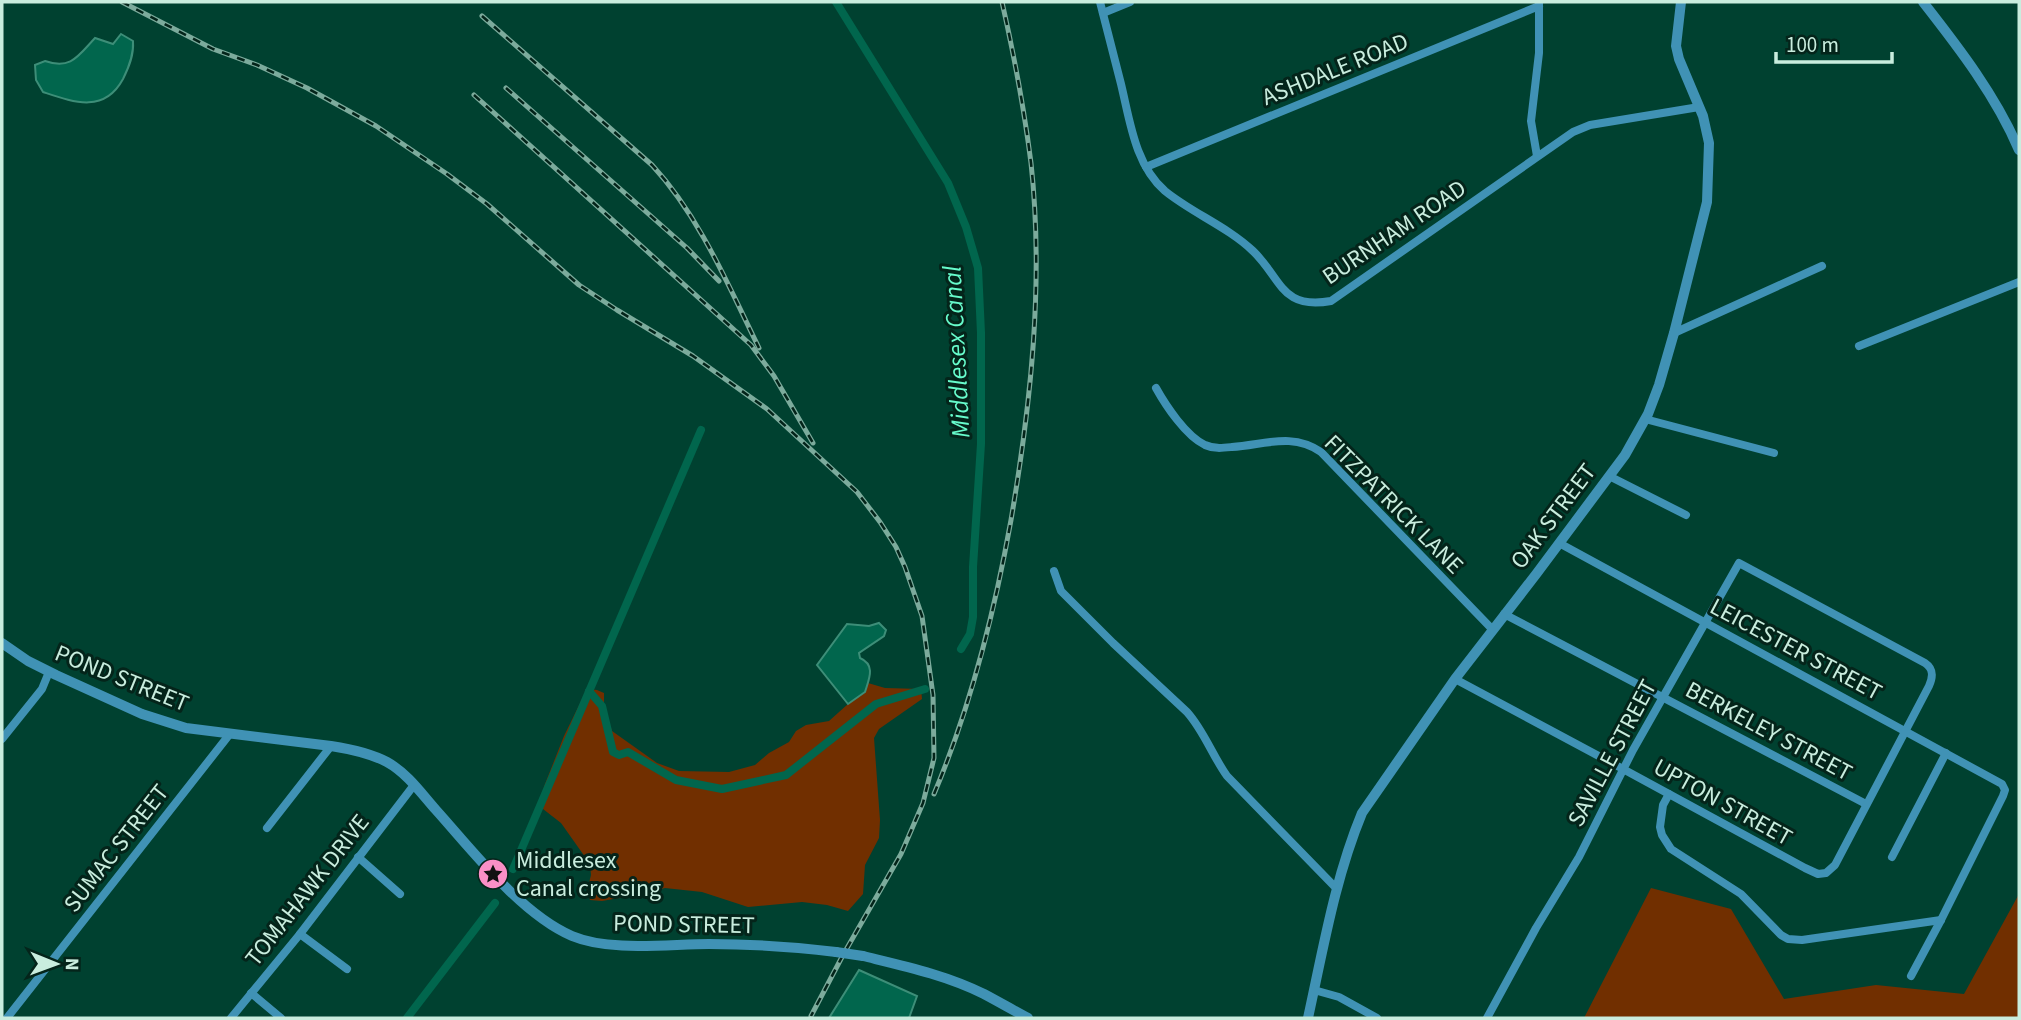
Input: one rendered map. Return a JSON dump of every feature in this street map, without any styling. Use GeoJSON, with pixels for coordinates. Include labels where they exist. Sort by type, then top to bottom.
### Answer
{"type":"FeatureCollection","features":[{"type":"Feature","properties":{"kind":"street","name":"BURNHAM ROAD"},"geometry":{"type":"LineString","coordinates":[[1100,2],[1138,149],[1153,178],[1166,191],[1253,250],[1285,293],[1315,304],[1331,301],[1339,296],[1573,132],[1590,125],[1699,107]]}},
{"type":"Feature","properties":{"kind":"street"},"geometry":{"type":"LineString","coordinates":[[1103,13],[1130,2]]}},
{"type":"Feature","properties":{"kind":"street","name":"OAK STREET"},"geometry":{"type":"LineString","coordinates":[[1308,1018],[1337,889],[1352,836],[1362,813],[1455,679],[1625,455],[1645,419],[1659,385],[1707,202],[1709,143],[1699,107],[1676,47],[1681,2]]}},
{"type":"Feature","properties":{"kind":"street"},"geometry":{"type":"LineString","coordinates":[[1923,2],[1956,43],[2011,131],[2019,150]]}},
{"type":"Feature","properties":{"kind":"street"},"geometry":{"type":"LineString","coordinates":[[1537,156],[1531,121],[1539,53],[1539,4]]}},
{"type":"Feature","properties":{"kind":"street","name":"ASHDALE ROAD"},"geometry":{"type":"LineString","coordinates":[[1146,167],[1539,4]]}},
{"type":"Feature","properties":{"kind":"street"},"geometry":{"type":"LineString","coordinates":[[1674,333],[1822,266]]}},
{"type":"Feature","properties":{"kind":"street"},"geometry":{"type":"LineString","coordinates":[[1859,346],[2019,282]]}},
{"type":"Feature","properties":{"kind":"street","name":"FITZPATRICK LANE"},"geometry":{"type":"LineString","coordinates":[[1156,388],[1182,425],[1203,444],[1217,448],[1288,440],[1311,446],[1321,453],[1492,629]]}},
{"type":"Feature","properties":{"kind":"street"},"geometry":{"type":"LineString","coordinates":[[1645,419],[1774,453]]}},
{"type":"Feature","properties":{"kind":"street"},"geometry":{"type":"LineString","coordinates":[[1609,476],[1686,515]]}},
{"type":"Feature","properties":{"kind":"street","name":"LEICESTER STREET"},"geometry":{"type":"LineString","coordinates":[[1559,544],[2000,782],[2004,787],[2003,796],[1941,920]]}},
{"type":"Feature","properties":{"kind":"street","name":"SAVILLE STREET"},"geometry":{"type":"LineString","coordinates":[[1487,1018],[1536,928],[1579,857],[1623,769],[1739,563],[1932,669],[1931,681],[1905,731]]}},
{"type":"Feature","properties":{"kind":"street"},"geometry":{"type":"LineString","coordinates":[[1054,570],[1061,591],[1187,712],[1198,724],[1214,759],[1227,776],[1337,889]]}},
{"type":"Feature","properties":{"kind":"street","name":"BERKELEY STREET"},"geometry":{"type":"LineString","coordinates":[[1504,614],[1866,804]]}},
{"type":"Feature","properties":{"kind":"street","name":"POND STREET"},"geometry":{"type":"LineString","coordinates":[[2,643],[49,672],[142,714],[186,728],[331,746],[354,750],[388,763],[407,776],[500,882],[540,916],[573,936],[594,942],[644,946],[742,945],[863,956],[915,969],[962,985],[1028,1018]]}},
{"type":"Feature","properties":{"kind":"street"},"geometry":{"type":"LineString","coordinates":[[2,739],[42,689],[49,672]]}},
{"type":"Feature","properties":{"kind":"street","name":"UPTON STREET"},"geometry":{"type":"LineString","coordinates":[[1455,679],[1818,874],[1826,873],[1835,865],[1866,804]]}},
{"type":"Feature","properties":{"kind":"street"},"geometry":{"type":"LineString","coordinates":[[1866,804],[1905,731]]}},
{"type":"Feature","properties":{"kind":"street","name":"SUMAC STREET"},"geometry":{"type":"LineString","coordinates":[[7,1018],[229,735]]}},
{"type":"Feature","properties":{"kind":"street"},"geometry":{"type":"LineString","coordinates":[[268,828],[331,746]]}},
{"type":"Feature","properties":{"kind":"street"},"geometry":{"type":"LineString","coordinates":[[1892,857],[1946,752]]}},
{"type":"Feature","properties":{"kind":"street","name":"TOMAHAWK DRIVE"},"geometry":{"type":"LineString","coordinates":[[231,1018],[300,934],[414,785]]}},
{"type":"Feature","properties":{"kind":"street"},"geometry":{"type":"LineString","coordinates":[[1669,794],[1663,805],[1660,827],[1671,849],[1741,894],[1788,939],[1802,940],[1941,920]]}},
{"type":"Feature","properties":{"kind":"street"},"geometry":{"type":"LineString","coordinates":[[358,857],[400,894]]}},
{"type":"Feature","properties":{"kind":"street"},"geometry":{"type":"LineString","coordinates":[[1910,976],[1941,920]]}},
{"type":"Feature","properties":{"kind":"street"},"geometry":{"type":"LineString","coordinates":[[300,934],[347,969]]}},
{"type":"Feature","properties":{"kind":"street"},"geometry":{"type":"LineString","coordinates":[[1314,990],[1339,997],[1377,1018]]}},
{"type":"Feature","properties":{"kind":"street"},"geometry":{"type":"LineString","coordinates":[[251,993],[281,1018]]}},
{"type":"Feature","properties":{"kind":"shaded area"},"geometry":{"type":"Polygon","coordinates":[[[121,34],[133,41],[132,56],[123,79],[107,97],[97,101],[76,102],[43,92],[36,80],[35,65],[45,61],[61,64],[68,62],[79,56],[95,38],[113,44],[121,34]]]}},
{"type":"Feature","properties":{"kind":"shaded area"},"geometry":{"type":"Polygon","coordinates":[[[879,623],[886,630],[884,636],[859,653],[860,658],[870,668],[865,692],[848,704],[817,665],[847,624],[869,626],[879,623]]]}},
{"type":"Feature","properties":{"kind":"shaded area"},"geometry":{"type":"Polygon","coordinates":[[[868,683],[885,688],[921,689],[922,699],[879,729],[874,738],[879,838],[865,865],[863,894],[848,911],[802,902],[748,907],[702,892],[665,888],[602,901],[590,900],[587,891],[591,875],[590,864],[561,823],[543,809],[541,796],[564,736],[587,689],[604,693],[604,706],[612,731],[657,763],[679,771],[729,772],[755,765],[789,742],[796,731],[806,725],[829,721],[865,692],[868,683]]]}},
{"type":"Feature","properties":{"kind":"shaded area"},"geometry":{"type":"Polygon","coordinates":[[[1651,888],[1731,909],[1784,999],[1876,985],[1964,994],[2019,894],[2019,1018],[1584,1018],[1651,888]]]}},
{"type":"Feature","properties":{"kind":"shaded area"},"geometry":{"type":"Polygon","coordinates":[[[859,970],[917,996],[909,1018],[829,1018],[859,970]]]}},
{"type":"Feature","properties":{"kind":"waterway","name":"Middlesex Canal"},"geometry":{"type":"LineString","coordinates":[[836,2],[948,183],[966,227],[978,268],[981,444],[973,567],[973,617],[970,634],[961,649]]}},
{"type":"Feature","properties":{"kind":"waterway","name":"Middlesex Canal"},"geometry":{"type":"LineString","coordinates":[[513,869],[701,430]]}},
{"type":"Feature","properties":{"kind":"waterway","name":"Middlesex Canal"},"geometry":{"type":"LineString","coordinates":[[589,691],[602,706],[613,752],[619,755],[628,752],[676,780],[722,789],[786,775],[876,704],[925,689]]}},
{"type":"Feature","properties":{"kind":"waterway","name":"Middlesex Canal"},"geometry":{"type":"LineString","coordinates":[[407,1018],[495,903]]}},
{"type":"Feature","properties":{"kind":"railway"},"geometry":{"type":"LineString","coordinates":[[122,2],[213,49],[307,88],[376,126],[447,174],[487,204],[579,285],[693,356],[767,409],[857,492],[880,522],[905,567],[922,616],[933,695],[934,758],[923,803],[901,854],[811,1016]]}},
{"type":"Feature","properties":{"kind":"railway"},"geometry":{"type":"LineString","coordinates":[[934,794],[970,694],[989,625],[1011,520],[1030,387],[1036,297],[1035,208],[1025,122],[1002,2]]}},
{"type":"Feature","properties":{"kind":"railway"},"geometry":{"type":"LineString","coordinates":[[482,16],[652,165],[669,185],[712,252],[759,348]]}},
{"type":"Feature","properties":{"kind":"railway"},"geometry":{"type":"LineString","coordinates":[[506,88],[687,248],[719,281]]}},
{"type":"Feature","properties":{"kind":"railway"},"geometry":{"type":"LineString","coordinates":[[474,95],[751,345],[774,376],[813,443]]}},
{"type":"Feature","properties":{"kind":"place","name":"Middlesex Canal crossing"},"geometry":{"type":"Point","coordinates":[493,874]}}]}
